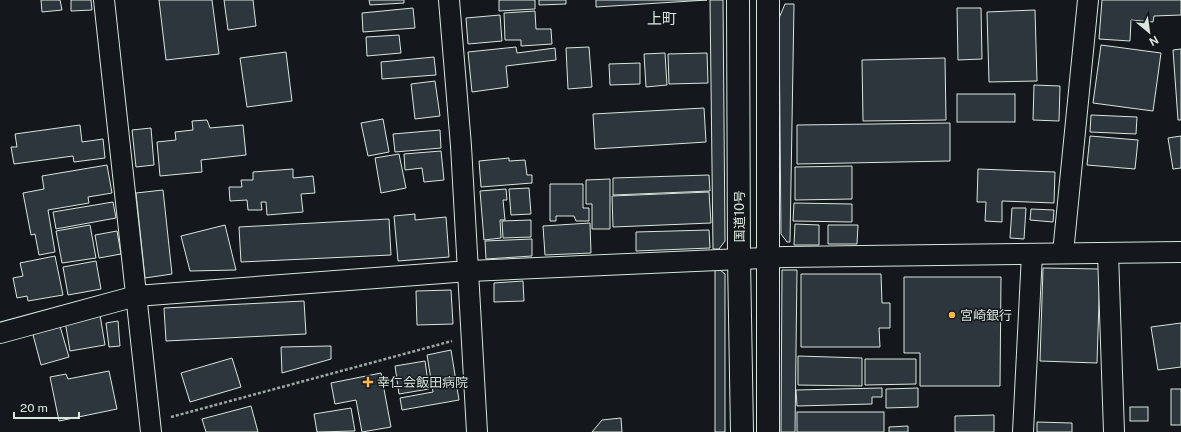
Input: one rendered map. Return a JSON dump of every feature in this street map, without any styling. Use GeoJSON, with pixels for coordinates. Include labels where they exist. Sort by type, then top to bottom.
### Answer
{"type":"FeatureCollection","features":[{"type":"Feature","properties":{"kind":"highway","name":"国道10号"},"geometry":{"type":"LineString","coordinates":[[738,0],[739,259],[742,432]]}},
{"type":"Feature","properties":{"kind":"highway"},"geometry":{"type":"LineString","coordinates":[[768,0],[768,432]]}},
{"type":"Feature","properties":{"kind":"street"},"geometry":{"type":"LineString","coordinates":[[104,0],[151,427]]}},
{"type":"Feature","properties":{"kind":"street"},"geometry":{"type":"LineString","coordinates":[[449,0],[469,271],[477,432]]}},
{"type":"Feature","properties":{"kind":"street"},"geometry":{"type":"LineString","coordinates":[[1063,254],[1088,0]]}},
{"type":"Feature","properties":{"kind":"street"},"geometry":{"type":"LineString","coordinates":[[0,333],[136,296],[469,271],[767,258],[1181,252]]}},
{"type":"Feature","properties":{"kind":"street"},"geometry":{"type":"LineString","coordinates":[[1108,253],[1114,432]]}},
{"type":"Feature","properties":{"kind":"street"},"geometry":{"type":"LineString","coordinates":[[1023,432],[1032,254]]}},
{"type":"Feature","properties":{"kind":"path"},"geometry":{"type":"LineString","coordinates":[[151,427],[472,336]]}},
{"type":"Feature","properties":{"kind":"building"},"geometry":{"type":"Polygon","coordinates":[[[41,0],[60,0],[62,10],[42,12],[41,0]]]}},
{"type":"Feature","properties":{"kind":"building"},"geometry":{"type":"Polygon","coordinates":[[[71,0],[91,0],[92,10],[71,11],[71,0]]]}},
{"type":"Feature","properties":{"kind":"building"},"geometry":{"type":"Polygon","coordinates":[[[159,0],[212,0],[219,54],[166,60],[159,0]]]}},
{"type":"Feature","properties":{"kind":"building"},"geometry":{"type":"Polygon","coordinates":[[[224,0],[253,0],[256,26],[228,30],[224,0]]]}},
{"type":"Feature","properties":{"kind":"building"},"geometry":{"type":"Polygon","coordinates":[[[369,0],[404,0],[404,3],[370,5],[369,0]]]}},
{"type":"Feature","properties":{"kind":"building"},"geometry":{"type":"Polygon","coordinates":[[[499,0],[535,0],[535,9],[499,11],[499,0]]]}},
{"type":"Feature","properties":{"kind":"building"},"geometry":{"type":"Polygon","coordinates":[[[539,0],[566,0],[566,4],[539,5],[539,0]]]}},
{"type":"Feature","properties":{"kind":"building"},"geometry":{"type":"Polygon","coordinates":[[[596,0],[707,0],[596,7],[596,0]]]}},
{"type":"Feature","properties":{"kind":"building"},"geometry":{"type":"Polygon","coordinates":[[[710,0],[723,0],[725,241],[719,249],[713,249],[710,0]]]}},
{"type":"Feature","properties":{"kind":"building"},"geometry":{"type":"Polygon","coordinates":[[[1102,0],[1181,0],[1181,15],[1154,16],[1153,22],[1131,20],[1130,41],[1099,39],[1102,0]]]}},
{"type":"Feature","properties":{"kind":"building"},"geometry":{"type":"Polygon","coordinates":[[[785,4],[794,4],[790,242],[787,242],[781,234],[779,18],[785,4]]]}},
{"type":"Feature","properties":{"kind":"building"},"geometry":{"type":"Polygon","coordinates":[[[413,8],[415,28],[363,32],[362,13],[413,8]]]}},
{"type":"Feature","properties":{"kind":"building"},"geometry":{"type":"Polygon","coordinates":[[[957,8],[981,8],[982,59],[958,60],[957,8]]]}},
{"type":"Feature","properties":{"kind":"building"},"geometry":{"type":"Polygon","coordinates":[[[1035,10],[1037,81],[989,82],[987,12],[1035,10]]]}},
{"type":"Feature","properties":{"kind":"building"},"geometry":{"type":"Polygon","coordinates":[[[535,11],[536,29],[551,29],[552,44],[521,46],[521,40],[505,40],[504,13],[535,11]]]}},
{"type":"Feature","properties":{"kind":"building"},"geometry":{"type":"Polygon","coordinates":[[[500,15],[502,41],[468,44],[466,18],[500,15]]]}},
{"type":"Feature","properties":{"kind":"building"},"geometry":{"type":"Polygon","coordinates":[[[399,35],[401,53],[367,56],[366,37],[399,35]]]}},
{"type":"Feature","properties":{"kind":"building"},"geometry":{"type":"Polygon","coordinates":[[[1101,45],[1161,53],[1153,111],[1093,103],[1101,45]]]}},
{"type":"Feature","properties":{"kind":"building"},"geometry":{"type":"Polygon","coordinates":[[[516,47],[517,53],[555,48],[556,60],[506,66],[508,87],[472,92],[468,52],[516,47]]]}},
{"type":"Feature","properties":{"kind":"building"},"geometry":{"type":"Polygon","coordinates":[[[589,47],[592,87],[568,89],[566,48],[589,47]]]}},
{"type":"Feature","properties":{"kind":"building"},"geometry":{"type":"Polygon","coordinates":[[[1181,49],[1181,120],[1178,120],[1173,50],[1181,49]]]}},
{"type":"Feature","properties":{"kind":"building"},"geometry":{"type":"Polygon","coordinates":[[[286,52],[292,101],[247,107],[240,58],[286,52]]]}},
{"type":"Feature","properties":{"kind":"building"},"geometry":{"type":"Polygon","coordinates":[[[665,53],[667,85],[646,87],[644,54],[665,53]]]}},
{"type":"Feature","properties":{"kind":"building"},"geometry":{"type":"Polygon","coordinates":[[[707,53],[708,83],[669,84],[668,54],[707,53]]]}},
{"type":"Feature","properties":{"kind":"building"},"geometry":{"type":"Polygon","coordinates":[[[434,57],[436,75],[382,79],[381,62],[434,57]]]}},
{"type":"Feature","properties":{"kind":"building"},"geometry":{"type":"Polygon","coordinates":[[[945,58],[946,120],[863,121],[862,60],[945,58]]]}},
{"type":"Feature","properties":{"kind":"building"},"geometry":{"type":"Polygon","coordinates":[[[640,63],[640,84],[610,85],[609,64],[640,63]]]}},
{"type":"Feature","properties":{"kind":"building"},"geometry":{"type":"Polygon","coordinates":[[[435,81],[440,116],[415,119],[411,84],[435,81]]]}},
{"type":"Feature","properties":{"kind":"building"},"geometry":{"type":"Polygon","coordinates":[[[1034,85],[1060,86],[1059,121],[1033,120],[1034,85]]]}},
{"type":"Feature","properties":{"kind":"building"},"geometry":{"type":"Polygon","coordinates":[[[957,94],[1015,94],[1015,122],[957,122],[957,94]]]}},
{"type":"Feature","properties":{"kind":"building"},"geometry":{"type":"Polygon","coordinates":[[[704,108],[706,142],[595,149],[593,114],[704,108]]]}},
{"type":"Feature","properties":{"kind":"building"},"geometry":{"type":"Polygon","coordinates":[[[1091,115],[1137,117],[1136,134],[1090,132],[1091,115]]]}},
{"type":"Feature","properties":{"kind":"building"},"geometry":{"type":"Polygon","coordinates":[[[383,119],[389,152],[368,156],[361,123],[383,119]]]}},
{"type":"Feature","properties":{"kind":"building"},"geometry":{"type":"Polygon","coordinates":[[[207,120],[210,128],[243,125],[246,155],[201,160],[202,172],[160,176],[157,142],[176,140],[175,132],[193,130],[192,121],[207,120]]]}},
{"type":"Feature","properties":{"kind":"building"},"geometry":{"type":"Polygon","coordinates":[[[950,123],[950,161],[797,164],[797,125],[950,123]]]}},
{"type":"Feature","properties":{"kind":"building"},"geometry":{"type":"Polygon","coordinates":[[[80,125],[82,142],[103,139],[105,158],[74,162],[73,156],[14,164],[11,147],[17,147],[15,134],[80,125]]]}},
{"type":"Feature","properties":{"kind":"building"},"geometry":{"type":"Polygon","coordinates":[[[151,128],[154,165],[136,167],[132,130],[151,128]]]}},
{"type":"Feature","properties":{"kind":"building"},"geometry":{"type":"Polygon","coordinates":[[[440,130],[441,148],[395,152],[393,134],[440,130]]]}},
{"type":"Feature","properties":{"kind":"building"},"geometry":{"type":"Polygon","coordinates":[[[1090,136],[1138,140],[1135,169],[1087,165],[1090,136]]]}},
{"type":"Feature","properties":{"kind":"building"},"geometry":{"type":"Polygon","coordinates":[[[1181,136],[1181,168],[1173,169],[1168,138],[1181,136]]]}},
{"type":"Feature","properties":{"kind":"building"},"geometry":{"type":"Polygon","coordinates":[[[441,151],[444,180],[424,182],[422,168],[405,170],[404,154],[441,151]]]}},
{"type":"Feature","properties":{"kind":"building"},"geometry":{"type":"Polygon","coordinates":[[[399,154],[406,188],[381,193],[375,158],[399,154]]]}},
{"type":"Feature","properties":{"kind":"building"},"geometry":{"type":"Polygon","coordinates":[[[509,158],[509,161],[525,160],[527,175],[532,175],[532,183],[481,187],[479,161],[509,158]]]}},
{"type":"Feature","properties":{"kind":"building"},"geometry":{"type":"Polygon","coordinates":[[[107,165],[112,193],[88,197],[89,203],[48,210],[55,252],[39,255],[35,234],[31,235],[23,193],[44,189],[42,176],[107,165]]]}},
{"type":"Feature","properties":{"kind":"building"},"geometry":{"type":"Polygon","coordinates":[[[852,166],[852,199],[795,200],[795,167],[852,166]]]}},
{"type":"Feature","properties":{"kind":"building"},"geometry":{"type":"Polygon","coordinates":[[[293,169],[293,178],[313,176],[315,193],[301,194],[303,212],[267,215],[266,202],[261,202],[262,210],[248,210],[247,200],[230,201],[229,187],[242,187],[241,180],[253,180],[253,172],[293,169]]]}},
{"type":"Feature","properties":{"kind":"building"},"geometry":{"type":"Polygon","coordinates":[[[978,169],[1055,172],[1054,203],[1002,201],[1002,222],[985,221],[986,202],[977,202],[978,169]]]}},
{"type":"Feature","properties":{"kind":"building"},"geometry":{"type":"Polygon","coordinates":[[[709,175],[710,191],[613,195],[613,178],[709,175]]]}},
{"type":"Feature","properties":{"kind":"building"},"geometry":{"type":"Polygon","coordinates":[[[610,179],[610,229],[592,229],[592,204],[586,204],[586,180],[610,179]]]}},
{"type":"Feature","properties":{"kind":"building"},"geometry":{"type":"Polygon","coordinates":[[[550,184],[583,184],[583,208],[589,208],[589,221],[576,221],[574,216],[556,216],[556,221],[550,221],[550,184]]]}},
{"type":"Feature","properties":{"kind":"building"},"geometry":{"type":"Polygon","coordinates":[[[529,188],[531,214],[511,215],[509,189],[529,188]]]}},
{"type":"Feature","properties":{"kind":"building"},"geometry":{"type":"Polygon","coordinates":[[[506,189],[507,200],[503,200],[505,220],[500,220],[501,238],[484,240],[480,191],[506,189]]]}},
{"type":"Feature","properties":{"kind":"building"},"geometry":{"type":"Polygon","coordinates":[[[163,190],[172,274],[145,278],[136,193],[163,190]]]}},
{"type":"Feature","properties":{"kind":"building"},"geometry":{"type":"Polygon","coordinates":[[[709,192],[711,223],[613,227],[612,196],[709,192]]]}},
{"type":"Feature","properties":{"kind":"building"},"geometry":{"type":"Polygon","coordinates":[[[113,202],[116,218],[56,229],[53,212],[113,202]]]}},
{"type":"Feature","properties":{"kind":"building"},"geometry":{"type":"Polygon","coordinates":[[[794,203],[852,204],[852,222],[793,221],[794,203]]]}},
{"type":"Feature","properties":{"kind":"building"},"geometry":{"type":"Polygon","coordinates":[[[1012,208],[1026,208],[1024,239],[1010,238],[1012,208]]]}},
{"type":"Feature","properties":{"kind":"building"},"geometry":{"type":"Polygon","coordinates":[[[1031,209],[1054,210],[1053,222],[1030,220],[1031,209]]]}},
{"type":"Feature","properties":{"kind":"building"},"geometry":{"type":"Polygon","coordinates":[[[415,214],[415,220],[446,217],[449,257],[398,261],[394,216],[415,214]]]}},
{"type":"Feature","properties":{"kind":"building"},"geometry":{"type":"Polygon","coordinates":[[[389,219],[391,255],[241,262],[239,227],[389,219]]]}},
{"type":"Feature","properties":{"kind":"building"},"geometry":{"type":"Polygon","coordinates":[[[531,220],[531,237],[503,238],[502,221],[531,220]]]}},
{"type":"Feature","properties":{"kind":"building"},"geometry":{"type":"Polygon","coordinates":[[[590,223],[591,253],[545,255],[543,226],[590,223]]]}},
{"type":"Feature","properties":{"kind":"building"},"geometry":{"type":"Polygon","coordinates":[[[795,224],[819,225],[819,245],[794,245],[795,224]]]}},
{"type":"Feature","properties":{"kind":"building"},"geometry":{"type":"Polygon","coordinates":[[[90,225],[96,258],[62,263],[56,231],[90,225]]]}},
{"type":"Feature","properties":{"kind":"building"},"geometry":{"type":"Polygon","coordinates":[[[225,225],[236,270],[190,271],[181,236],[225,225]]]}},
{"type":"Feature","properties":{"kind":"building"},"geometry":{"type":"Polygon","coordinates":[[[828,225],[858,225],[857,244],[828,244],[828,225]]]}},
{"type":"Feature","properties":{"kind":"building"},"geometry":{"type":"Polygon","coordinates":[[[709,230],[710,248],[636,251],[636,232],[709,230]]]}},
{"type":"Feature","properties":{"kind":"building"},"geometry":{"type":"Polygon","coordinates":[[[117,231],[121,254],[99,258],[95,235],[117,231]]]}},
{"type":"Feature","properties":{"kind":"building"},"geometry":{"type":"Polygon","coordinates":[[[532,239],[532,256],[486,259],[485,241],[532,239]]]}},
{"type":"Feature","properties":{"kind":"building"},"geometry":{"type":"Polygon","coordinates":[[[55,256],[63,295],[28,301],[27,296],[17,298],[13,278],[23,276],[20,263],[55,256]]]}},
{"type":"Feature","properties":{"kind":"building"},"geometry":{"type":"Polygon","coordinates":[[[96,261],[101,289],[68,295],[63,267],[96,261]]]}},
{"type":"Feature","properties":{"kind":"building"},"geometry":{"type":"Polygon","coordinates":[[[715,266],[725,274],[725,432],[715,432],[715,266]]]}},
{"type":"Feature","properties":{"kind":"building"},"geometry":{"type":"Polygon","coordinates":[[[1043,268],[1100,269],[1097,363],[1040,361],[1043,268]]]}},
{"type":"Feature","properties":{"kind":"building"},"geometry":{"type":"Polygon","coordinates":[[[782,270],[797,270],[795,432],[781,432],[782,270]]]}},
{"type":"Feature","properties":{"kind":"building"},"geometry":{"type":"Polygon","coordinates":[[[801,274],[881,274],[882,303],[890,303],[890,328],[879,328],[880,347],[801,347],[801,274]]]}},
{"type":"Feature","properties":{"kind":"building","name":"宮崎銀行"},"geometry":{"type":"Polygon","coordinates":[[[904,277],[1001,277],[1000,386],[920,386],[920,353],[904,353],[904,277]]]}},
{"type":"Feature","properties":{"kind":"building"},"geometry":{"type":"Polygon","coordinates":[[[523,281],[524,301],[494,302],[494,283],[523,281]]]}},
{"type":"Feature","properties":{"kind":"building"},"geometry":{"type":"Polygon","coordinates":[[[451,290],[453,324],[417,325],[416,291],[451,290]]]}},
{"type":"Feature","properties":{"kind":"building"},"geometry":{"type":"Polygon","coordinates":[[[304,301],[306,334],[166,341],[164,308],[304,301]]]}},
{"type":"Feature","properties":{"kind":"building"},"geometry":{"type":"Polygon","coordinates":[[[100,315],[105,345],[70,351],[65,321],[100,315]]]}},
{"type":"Feature","properties":{"kind":"building"},"geometry":{"type":"Polygon","coordinates":[[[118,321],[120,346],[109,347],[106,323],[118,321]]]}},
{"type":"Feature","properties":{"kind":"building"},"geometry":{"type":"Polygon","coordinates":[[[59,323],[69,357],[41,365],[32,331],[59,323]]]}},
{"type":"Feature","properties":{"kind":"building"},"geometry":{"type":"Polygon","coordinates":[[[1181,323],[1181,367],[1158,370],[1151,327],[1181,323]]]}},
{"type":"Feature","properties":{"kind":"building"},"geometry":{"type":"Polygon","coordinates":[[[331,346],[331,359],[282,373],[281,347],[331,346]]]}},
{"type":"Feature","properties":{"kind":"building"},"geometry":{"type":"Polygon","coordinates":[[[451,350],[459,400],[402,410],[400,398],[433,392],[427,355],[451,350]]]}},
{"type":"Feature","properties":{"kind":"building"},"geometry":{"type":"Polygon","coordinates":[[[798,356],[862,358],[862,386],[798,385],[798,356]]]}},
{"type":"Feature","properties":{"kind":"building"},"geometry":{"type":"Polygon","coordinates":[[[232,358],[241,387],[190,402],[181,373],[232,358]]]}},
{"type":"Feature","properties":{"kind":"building"},"geometry":{"type":"Polygon","coordinates":[[[865,359],[916,359],[916,384],[865,385],[865,359]]]}},
{"type":"Feature","properties":{"kind":"building"},"geometry":{"type":"Polygon","coordinates":[[[425,361],[429,389],[399,394],[395,366],[425,361]]]}},
{"type":"Feature","properties":{"kind":"building"},"geometry":{"type":"Polygon","coordinates":[[[109,371],[117,409],[59,421],[50,377],[66,374],[68,379],[109,371]]]}},
{"type":"Feature","properties":{"kind":"building"},"geometry":{"type":"Polygon","coordinates":[[[381,373],[391,427],[362,432],[356,400],[335,404],[331,383],[381,373]]]}},
{"type":"Feature","properties":{"kind":"building"},"geometry":{"type":"Polygon","coordinates":[[[882,388],[882,397],[872,397],[872,404],[797,406],[796,390],[882,388]]]}},
{"type":"Feature","properties":{"kind":"building"},"geometry":{"type":"Polygon","coordinates":[[[918,388],[918,407],[886,408],[886,389],[918,388]]]}},
{"type":"Feature","properties":{"kind":"building"},"geometry":{"type":"Polygon","coordinates":[[[1171,389],[1181,389],[1181,425],[1171,425],[1171,389]]]}},
{"type":"Feature","properties":{"kind":"building"},"geometry":{"type":"Polygon","coordinates":[[[251,406],[258,432],[206,432],[202,419],[251,406]]]}},
{"type":"Feature","properties":{"kind":"building"},"geometry":{"type":"Polygon","coordinates":[[[1130,407],[1148,407],[1148,421],[1130,421],[1130,407]]]}},
{"type":"Feature","properties":{"kind":"building"},"geometry":{"type":"Polygon","coordinates":[[[351,408],[355,431],[317,432],[314,414],[351,408]]]}},
{"type":"Feature","properties":{"kind":"building"},"geometry":{"type":"Polygon","coordinates":[[[797,412],[884,412],[884,432],[797,432],[797,412]]]}},
{"type":"Feature","properties":{"kind":"building"},"geometry":{"type":"Polygon","coordinates":[[[994,415],[994,432],[955,432],[955,416],[994,415]]]}},
{"type":"Feature","properties":{"kind":"building"},"geometry":{"type":"Polygon","coordinates":[[[621,418],[622,432],[592,432],[602,420],[621,418]]]}},
{"type":"Feature","properties":{"kind":"building"},"geometry":{"type":"Polygon","coordinates":[[[1037,422],[1072,423],[1072,432],[1037,432],[1037,422]]]}},
{"type":"Feature","properties":{"kind":"building"},"geometry":{"type":"Polygon","coordinates":[[[908,426],[908,432],[889,432],[889,427],[908,426]]]}},
{"type":"Feature","properties":{"kind":"place","name":"宮崎銀行"},"geometry":{"type":"Point","coordinates":[952,315]}},
{"type":"Feature","properties":{"kind":"place","name":"幸仁会飯田病院"},"geometry":{"type":"Point","coordinates":[368,382]}},
{"type":"Feature","properties":{"kind":"district","name":"上町"},"geometry":{"type":"Point","coordinates":[662,18]}}]}
